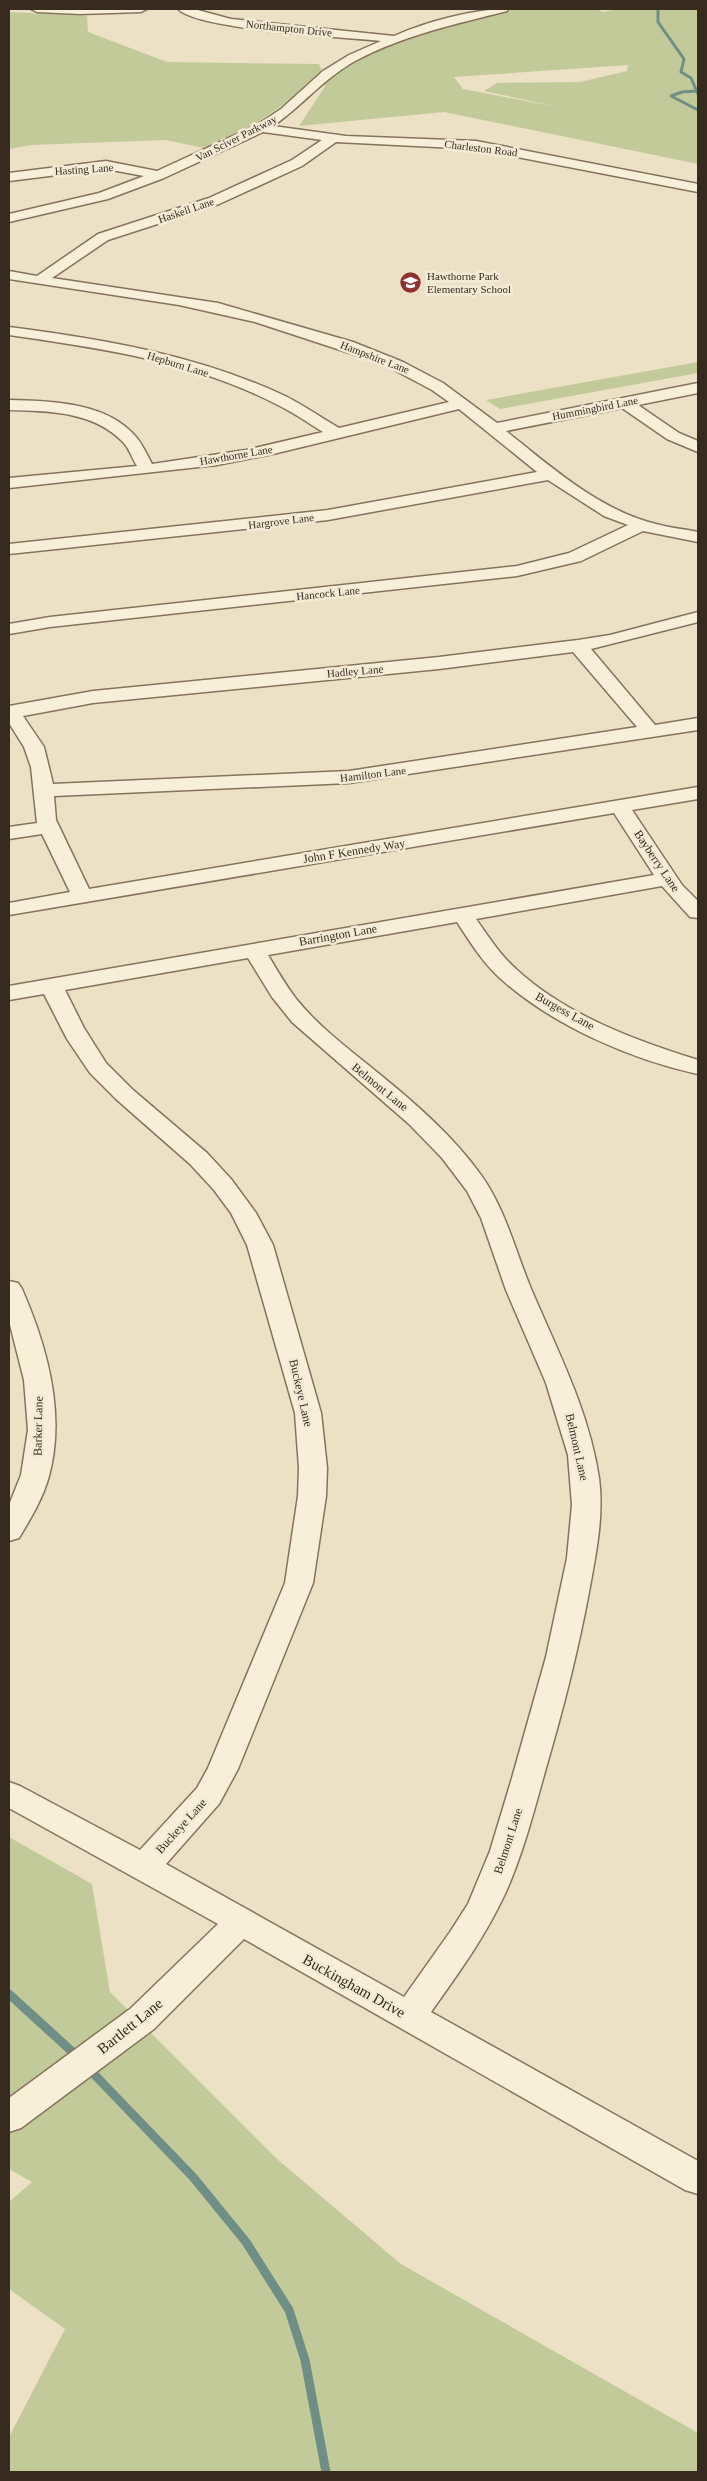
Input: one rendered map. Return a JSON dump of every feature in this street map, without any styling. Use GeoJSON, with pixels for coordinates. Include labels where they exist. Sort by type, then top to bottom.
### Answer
{"type":"FeatureCollection","features":[{"type":"Feature","properties":{"kind":"street"},"geometry":{"type":"LineString","coordinates":[[37,9],[141,9]]}},
{"type":"Feature","properties":{"kind":"street","name":"Northampton Drive"},"geometry":{"type":"LineString","coordinates":[[184,9],[216,19],[395,39]]}},
{"type":"Feature","properties":{"kind":"street","name":"Van Sciver Parkway"},"geometry":{"type":"LineString","coordinates":[[9,218],[103,196],[159,175],[260,128],[280,115],[336,67],[353,57],[440,23],[503,9]]}},
{"type":"Feature","properties":{"kind":"street"},"geometry":{"type":"LineString","coordinates":[[216,19],[238,11]]}},
{"type":"Feature","properties":{"kind":"street"},"geometry":{"type":"LineString","coordinates":[[280,115],[280,121],[303,134]]}},
{"type":"Feature","properties":{"kind":"street","name":"Charleston Road"},"geometry":{"type":"LineString","coordinates":[[260,128],[332,139],[476,145],[698,188]]}},
{"type":"Feature","properties":{"kind":"street","name":"Haskell Lane"},"geometry":{"type":"LineString","coordinates":[[40,280],[62,263],[103,237],[214,201],[297,163],[332,139]]}},
{"type":"Feature","properties":{"kind":"street","name":"Hasting Lane"},"geometry":{"type":"LineString","coordinates":[[9,177],[106,165],[159,175]]}},
{"type":"Feature","properties":{"kind":"street","name":"Hampshire Lane"},"geometry":{"type":"LineString","coordinates":[[9,275],[185,301],[259,318],[391,362],[438,387],[550,475],[589,503],[616,517],[640,526],[698,537]]}},
{"type":"Feature","properties":{"kind":"street","name":"Hepburn Lane"},"geometry":{"type":"LineString","coordinates":[[9,331],[119,348],[188,366],[280,400],[334,433]]}},
{"type":"Feature","properties":{"kind":"street","name":"Hummingbird Lane"},"geometry":{"type":"LineString","coordinates":[[492,429],[698,388]]}},
{"type":"Feature","properties":{"kind":"street"},"geometry":{"type":"LineString","coordinates":[[626,403],[674,436],[698,446]]}},
{"type":"Feature","properties":{"kind":"street","name":"Hawthorne Lane"},"geometry":{"type":"LineString","coordinates":[[9,483],[147,469],[245,455],[460,404]]}},
{"type":"Feature","properties":{"kind":"street"},"geometry":{"type":"LineString","coordinates":[[9,405],[61,409],[89,416],[113,426],[133,444],[147,469]]}},
{"type":"Feature","properties":{"kind":"street","name":"Hargrove Lane"},"geometry":{"type":"LineString","coordinates":[[9,549],[307,518],[550,475]]}},
{"type":"Feature","properties":{"kind":"street","name":"Hancock Lane"},"geometry":{"type":"LineString","coordinates":[[9,629],[66,620],[517,571],[575,557],[640,526]]}},
{"type":"Feature","properties":{"kind":"street","name":"Hadley Lane"},"geometry":{"type":"LineString","coordinates":[[10,712],[58,702],[107,696],[439,663],[578,646],[611,640],[698,617]]}},
{"type":"Feature","properties":{"kind":"street"},"geometry":{"type":"LineString","coordinates":[[578,646],[650,731]]}},
{"type":"Feature","properties":{"kind":"street"},"geometry":{"type":"LineString","coordinates":[[10,712],[28,732],[35,746],[44,790],[43,804],[50,827],[58,848],[82,896]]}},
{"type":"Feature","properties":{"kind":"street","name":"Hamilton Lane"},"geometry":{"type":"LineString","coordinates":[[44,790],[349,777],[698,724]]}},
{"type":"Feature","properties":{"kind":"street","name":"John F Kennedy Way"},"geometry":{"type":"LineString","coordinates":[[9,909],[698,793]]}},
{"type":"Feature","properties":{"kind":"street","name":"Bayberry Lane"},"geometry":{"type":"LineString","coordinates":[[620,807],[674,889],[698,912]]}},
{"type":"Feature","properties":{"kind":"street"},"geometry":{"type":"LineString","coordinates":[[9,833],[50,827]]}},
{"type":"Feature","properties":{"kind":"street","name":"Barrington Lane"},"geometry":{"type":"LineString","coordinates":[[9,993],[667,879]]}},
{"type":"Feature","properties":{"kind":"street","name":"Burgess Lane"},"geometry":{"type":"LineString","coordinates":[[462,914],[508,974],[537,997],[619,1039],[698,1067]]}},
{"type":"Feature","properties":{"kind":"street","name":"Belmont Lane"},"geometry":{"type":"LineString","coordinates":[[254,950],[267,974],[293,1008],[329,1045],[430,1130],[480,1191],[490,1209],[520,1291],[551,1360],[576,1433],[586,1482],[581,1559],[572,1614],[541,1735],[501,1864],[489,1894],[461,1945],[409,2016]]}},
{"type":"Feature","properties":{"kind":"street","name":"Buckeye Lane"},"geometry":{"type":"LineString","coordinates":[[52,986],[78,1040],[100,1070],[131,1101],[171,1133],[208,1168],[239,1205],[251,1224],[260,1245],[302,1387],[311,1440],[312,1496],[299,1583],[223,1769],[208,1796],[196,1811],[143,1868]]}},
{"type":"Feature","properties":{"kind":"street","name":"Barker Lane"},"geometry":{"type":"LineString","coordinates":[[9,1288],[32,1355],[40,1402],[40,1425],[35,1474],[26,1499],[9,1531]]}},
{"type":"Feature","properties":{"kind":"street","name":"Buckingham Drive"},"geometry":{"type":"LineString","coordinates":[[9,1794],[698,2179]]}},
{"type":"Feature","properties":{"kind":"street","name":"Bartlett Lane"},"geometry":{"type":"LineString","coordinates":[[9,2117],[107,2047],[142,2019],[193,1972],[240,1922]]}},
{"type":"Feature","properties":{"kind":"green space"},"geometry":{"type":"Polygon","coordinates":[[[507,9],[596,9],[604,12],[615,9],[698,9],[698,164],[444,112],[299,126],[326,85],[314,86],[395,37],[507,9]],[[628,65],[454,77],[463,89],[558,107],[484,91],[497,83],[580,82],[627,71],[628,65]]]}},
{"type":"Feature","properties":{"kind":"green space"},"geometry":{"type":"Polygon","coordinates":[[[9,12],[87,16],[88,32],[167,62],[319,64],[322,71],[287,102],[252,126],[204,148],[165,140],[32,145],[9,149],[9,12]]]}},
{"type":"Feature","properties":{"kind":"green space"},"geometry":{"type":"Polygon","coordinates":[[[698,362],[698,373],[500,409],[486,400],[698,362]]]}},
{"type":"Feature","properties":{"kind":"green space"},"geometry":{"type":"Polygon","coordinates":[[[9,1837],[92,1884],[110,1992],[277,2159],[401,2264],[698,2433],[698,2472],[9,2472],[9,2437],[65,2329],[9,2289],[9,2202],[32,2182],[9,2169],[9,1837]]]}},
{"type":"Feature","properties":{"kind":"waterway"},"geometry":{"type":"LineString","coordinates":[[658,9],[658,22],[684,59],[681,72],[691,78],[698,94]]}},
{"type":"Feature","properties":{"kind":"waterway"},"geometry":{"type":"LineString","coordinates":[[696,91],[682,92],[671,96],[698,110]]}},
{"type":"Feature","properties":{"kind":"waterway"},"geometry":{"type":"LineString","coordinates":[[9,1994],[78,2057]]}},
{"type":"Feature","properties":{"kind":"waterway"},"geometry":{"type":"LineString","coordinates":[[88,2068],[193,2177],[246,2242],[289,2310],[305,2360],[326,2472]]}},
{"type":"Feature","properties":{"kind":"place","name":"Hawthorne Park Elementary School"},"geometry":{"type":"Point","coordinates":[411,282]}}]}
